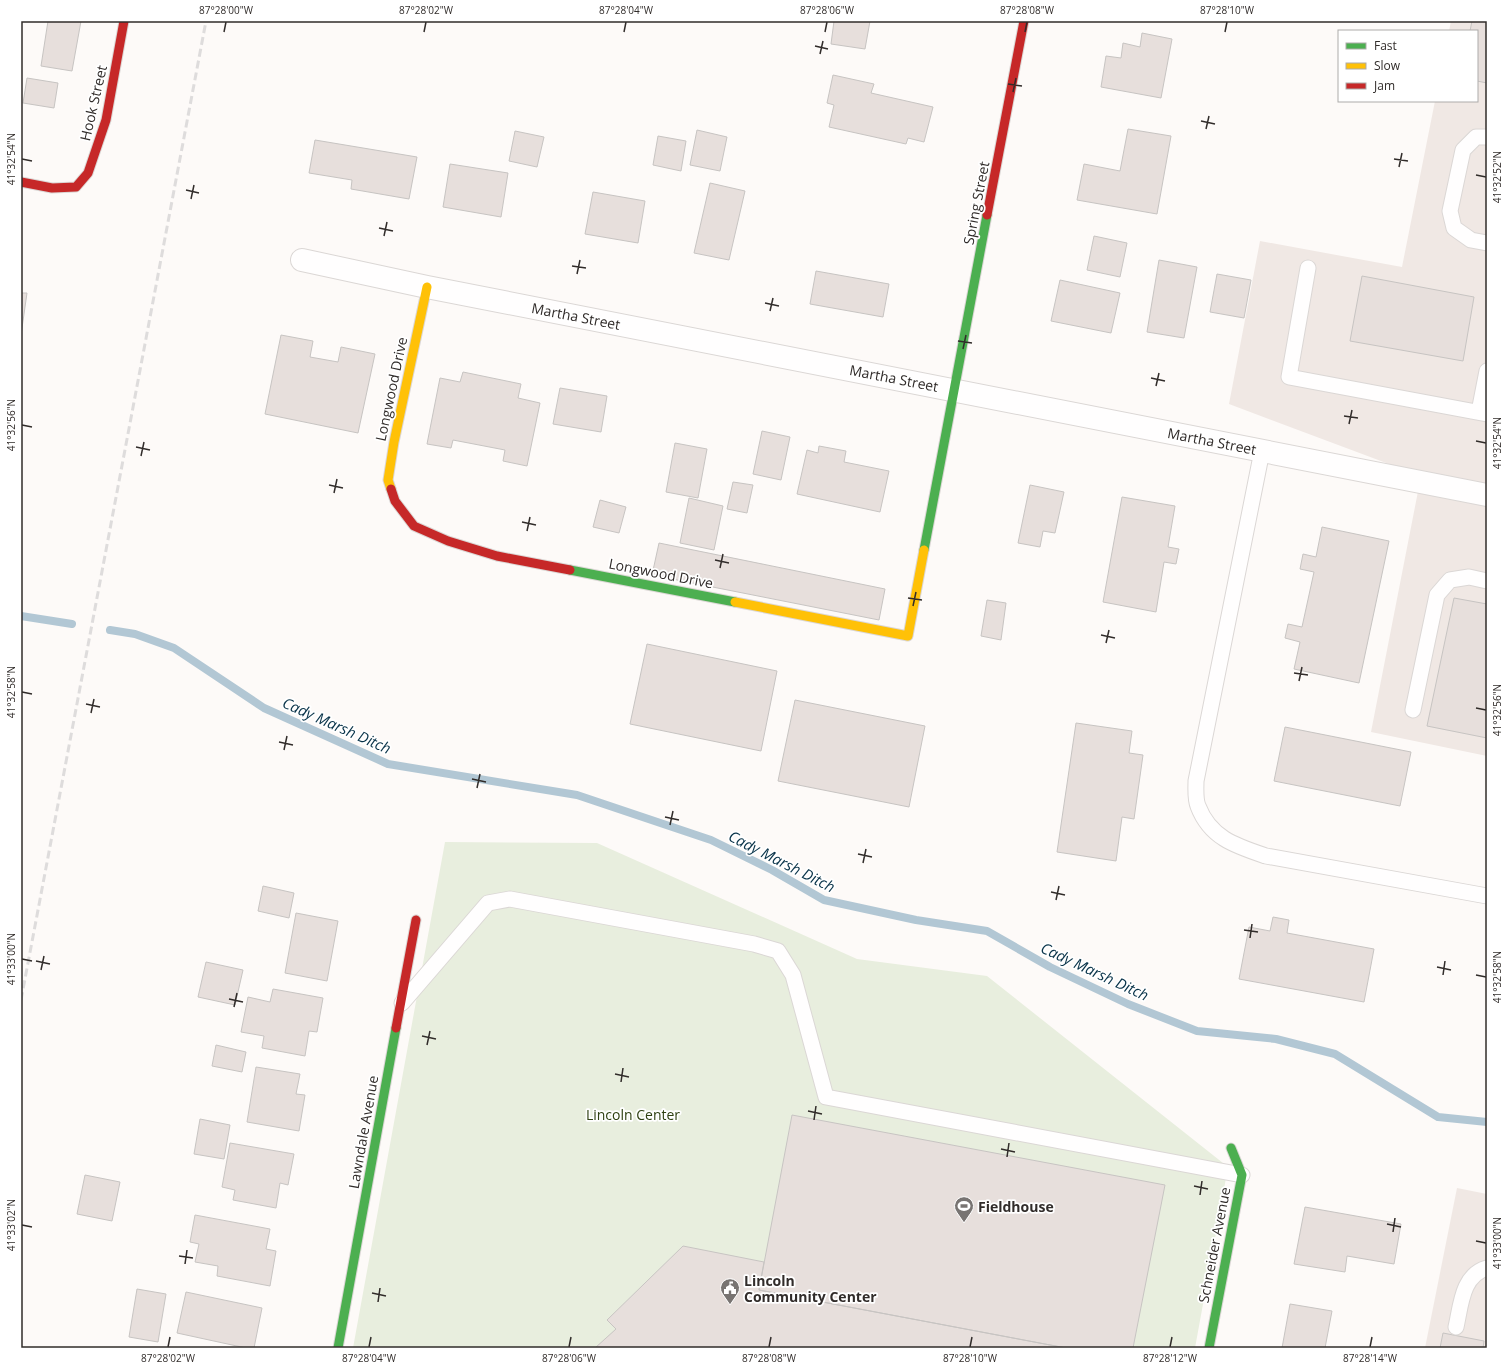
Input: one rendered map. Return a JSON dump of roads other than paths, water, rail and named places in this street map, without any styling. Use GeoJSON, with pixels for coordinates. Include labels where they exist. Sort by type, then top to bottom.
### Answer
{"type":"FeatureCollection","features":[{"type":"Feature","properties":{"kind":"street","name":"Hook Street"},"geometry":{"type":"LineString","coordinates":[[21,182],[52,188],[76,187],[88,173],[106,120],[124,21]]}},
{"type":"Feature","properties":{"kind":"street","name":"Spring Street"},"geometry":{"type":"LineString","coordinates":[[955,390],[1024,21]]}},
{"type":"Feature","properties":{"kind":"street","name":"Martha Street"},"geometry":{"type":"LineString","coordinates":[[302,260],[427,287],[1487,495]]}},
{"type":"Feature","properties":{"kind":"street","name":"Longwood Drive"},"geometry":{"type":"LineString","coordinates":[[427,287],[394,442],[388,480],[395,501],[414,526],[448,541],[497,556],[908,636],[955,390]]}},
{"type":"Feature","properties":{"kind":"street","name":"Lawndale Avenue"},"geometry":{"type":"LineString","coordinates":[[338,1348],[416,920]]}},
{"type":"Feature","properties":{"kind":"street","name":"Schneider Avenue"},"geometry":{"type":"LineString","coordinates":[[1209,1348],[1242,1175],[1231,1148]]}},
{"type":"Feature","properties":{"kind":"lane"},"geometry":{"type":"LineString","coordinates":[[1487,136],[1476,137],[1463,150],[1450,212],[1454,228],[1471,240],[1487,243]]}},
{"type":"Feature","properties":{"kind":"lane"},"geometry":{"type":"LineString","coordinates":[[1308,268],[1289,377],[1483,413],[1487,371]]}},
{"type":"Feature","properties":{"kind":"lane"},"geometry":{"type":"LineString","coordinates":[[1262,451],[1196,781],[1198,805],[1209,828],[1233,845],[1266,856],[1487,896]]}},
{"type":"Feature","properties":{"kind":"lane"},"geometry":{"type":"LineString","coordinates":[[1413,710],[1437,595],[1450,580],[1469,577],[1487,581]]}},
{"type":"Feature","properties":{"kind":"lane"},"geometry":{"type":"LineString","coordinates":[[401,1004],[488,903],[510,899],[754,944],[778,951],[793,974],[826,1097],[1242,1175]]}},
{"type":"Feature","properties":{"kind":"lane"},"geometry":{"type":"LineString","coordinates":[[1456,1327],[1468,1280],[1479,1270],[1487,1268]]}},
{"type":"Feature","properties":{"kind":"waterway","name":"Cady Marsh Ditch"},"geometry":{"type":"LineString","coordinates":[[21,616],[72,624]]}},
{"type":"Feature","properties":{"kind":"waterway","name":"Cady Marsh Ditch"},"geometry":{"type":"LineString","coordinates":[[110,630],[135,634],[174,648],[264,708],[388,764],[577,795],[711,840],[772,870],[824,900],[916,920],[987,931],[1050,967],[1128,1004],[1197,1031],[1276,1039],[1335,1054],[1438,1117],[1487,1122]]}},
{"type":"Feature","properties":{"kind":"railway"},"geometry":{"type":"LineString","coordinates":[[21,1000],[206,21]]}},
{"type":"Feature","properties":{"kind":"place","name":"Fieldhouse"},"geometry":{"type":"Point","coordinates":[964,1223]}},
{"type":"Feature","properties":{"kind":"place","name":"Lincoln Community Center"},"geometry":{"type":"Point","coordinates":[730,1305]}},
{"type":"Feature","properties":{"kind":"park label","name":"Lincoln Center"},"geometry":{"type":"Point","coordinates":[633,1114]}}]}
